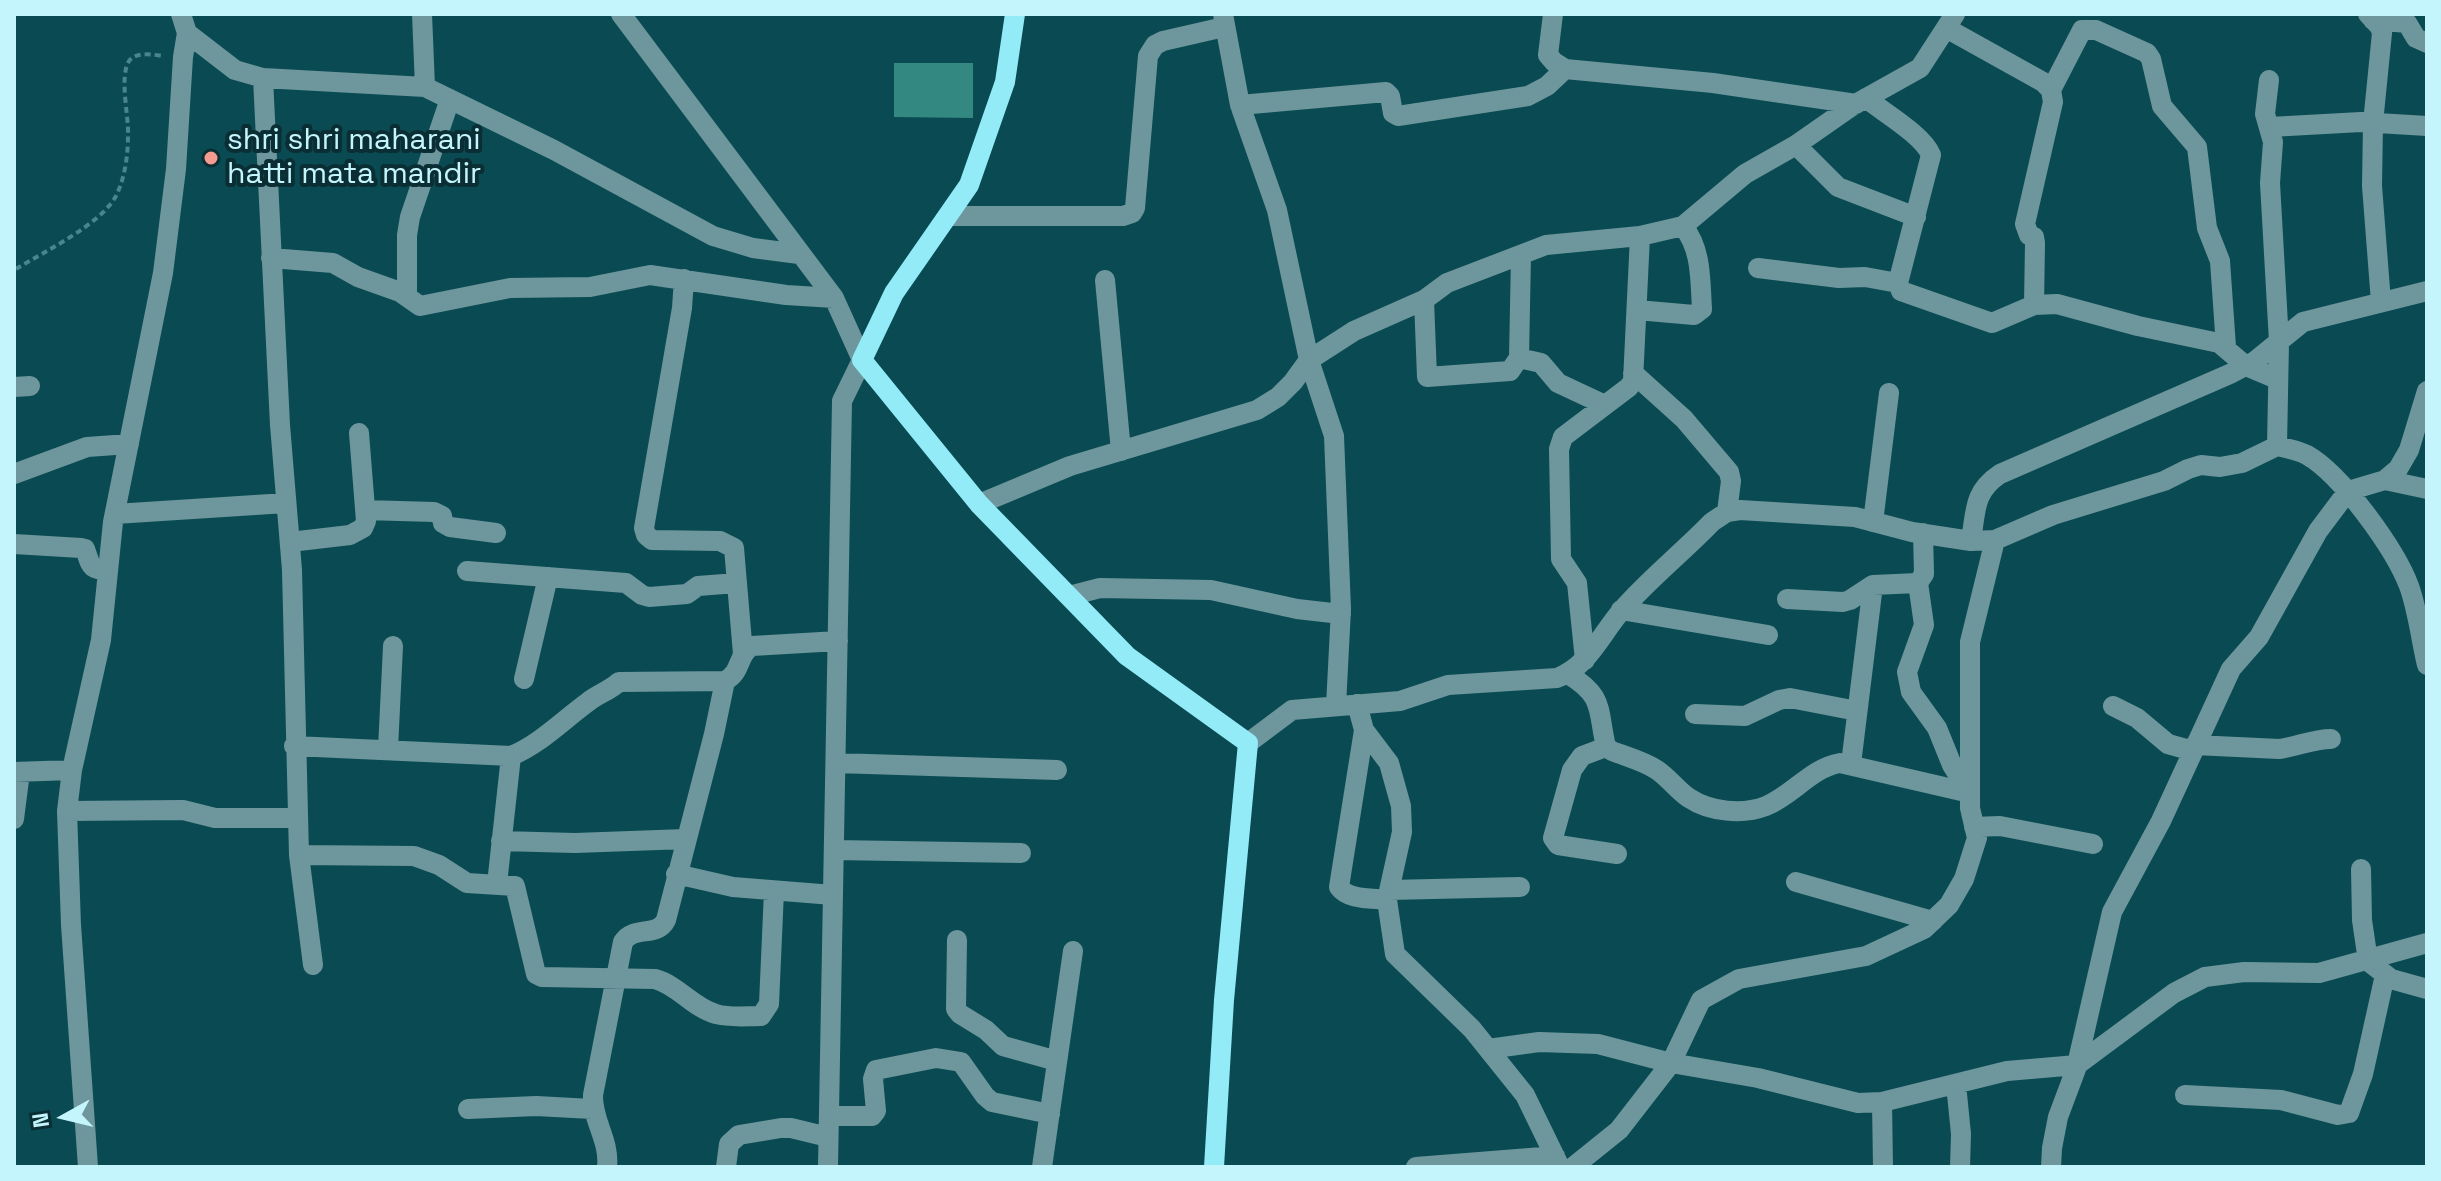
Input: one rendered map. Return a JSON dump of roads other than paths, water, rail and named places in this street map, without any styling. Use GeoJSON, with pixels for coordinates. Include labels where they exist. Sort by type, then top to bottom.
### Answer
{"type":"FeatureCollection","features":[{"type":"Feature","properties":{"kind":"main road"},"geometry":{"type":"LineString","coordinates":[[1015,14],[1005,82],[969,185],[894,293],[862,360],[979,504],[1127,656],[1248,743],[1224,1000],[1214,1167]]}},
{"type":"Feature","properties":{"kind":"street"},"geometry":{"type":"LineString","coordinates":[[422,14],[425,87]]}},
{"type":"Feature","properties":{"kind":"street"},"geometry":{"type":"LineString","coordinates":[[621,14],[834,298],[862,360],[842,401],[828,1167]]}},
{"type":"Feature","properties":{"kind":"street"},"geometry":{"type":"LineString","coordinates":[[1553,14],[1548,55],[1565,69],[1577,73],[1713,83],[1861,101],[1928,147],[1931,164],[1898,283],[1901,291],[1992,323],[2034,305],[2057,304],[2138,326],[2210,340],[2226,347],[2246,366],[2277,379]]}},
{"type":"Feature","properties":{"kind":"street"},"geometry":{"type":"LineString","coordinates":[[2371,17],[2407,23],[2416,38],[2427,43]]}},
{"type":"Feature","properties":{"kind":"street"},"geometry":{"type":"LineString","coordinates":[[2371,17],[2382,33],[2373,123],[2372,186],[2381,302]]}},
{"type":"Feature","properties":{"kind":"street"},"geometry":{"type":"LineString","coordinates":[[948,216],[1123,216],[1132,213],[1135,208],[1148,56],[1155,45],[1163,41],[1223,20],[1240,105],[1277,210],[1309,360],[1334,436],[1346,705],[1389,763],[1401,806],[1402,832],[1388,895],[1395,954],[1472,1029],[1525,1095],[1558,1161],[1416,1167]]}},
{"type":"Feature","properties":{"kind":"street"},"geometry":{"type":"LineString","coordinates":[[979,504],[1070,466],[1257,410],[1278,397],[1309,360],[1354,331],[1424,300],[1447,283],[1546,245],[1640,236],[1683,226],[1745,174],[1920,68],[1951,21],[2051,90],[2053,102],[2025,224],[2035,243],[2034,305]]}},
{"type":"Feature","properties":{"kind":"street"},"geometry":{"type":"LineString","coordinates":[[184,24],[235,70],[263,78],[425,87],[554,150],[713,236],[753,248],[799,254]]}},
{"type":"Feature","properties":{"kind":"street"},"geometry":{"type":"LineString","coordinates":[[88,1167],[71,925],[67,811],[72,770],[101,640],[115,514],[163,273],[176,169],[184,24]]}},
{"type":"Feature","properties":{"kind":"street"},"geometry":{"type":"LineString","coordinates":[[2051,90],[2082,30],[2096,30],[2147,53],[2162,106],[2197,147],[2207,228],[2220,261],[2226,347]]}},
{"type":"Feature","properties":{"kind":"street"},"geometry":{"type":"LineString","coordinates":[[1240,105],[1386,92],[1390,96],[1393,113],[1398,116],[1528,96],[1547,86],[1565,69]]}},
{"type":"Feature","properties":{"kind":"street"},"geometry":{"type":"LineString","coordinates":[[263,78],[271,258],[290,542],[299,855],[313,965]]}},
{"type":"Feature","properties":{"kind":"street"},"geometry":{"type":"LineString","coordinates":[[2269,80],[2265,114],[2273,142],[2270,183],[2279,342],[2277,446]]}},
{"type":"Feature","properties":{"kind":"street"},"geometry":{"type":"LineString","coordinates":[[407,297],[410,217],[450,99]]}},
{"type":"Feature","properties":{"kind":"street"},"geometry":{"type":"LineString","coordinates":[[2270,127],[2373,123],[2427,126]]}},
{"type":"Feature","properties":{"kind":"street"},"geometry":{"type":"LineString","coordinates":[[1796,145],[1838,187],[1916,217]]}},
{"type":"Feature","properties":{"kind":"street"},"geometry":{"type":"LineString","coordinates":[[1637,310],[1694,315],[1702,309],[1698,250],[1683,226]]}},
{"type":"Feature","properties":{"kind":"street"},"geometry":{"type":"LineString","coordinates":[[1585,660],[1577,583],[1561,559],[1559,449],[1563,437],[1629,387],[1633,373],[1640,236]]}},
{"type":"Feature","properties":{"kind":"street"},"geometry":{"type":"LineString","coordinates":[[1424,300],[1427,377],[1510,371],[1519,358],[1521,255]]}},
{"type":"Feature","properties":{"kind":"street"},"geometry":{"type":"LineString","coordinates":[[271,258],[333,263],[358,277],[400,292],[420,306],[510,288],[590,287],[650,275],[786,295],[834,298]]}},
{"type":"Feature","properties":{"kind":"street"},"geometry":{"type":"LineString","coordinates":[[1758,268],[1839,278],[1865,277],[1898,283]]}},
{"type":"Feature","properties":{"kind":"street"},"geometry":{"type":"LineString","coordinates":[[607,1167],[607,1145],[592,1109],[623,942],[627,936],[663,926],[725,681],[738,670],[743,654],[734,548],[729,544],[652,540],[644,528],[682,308],[684,279]]}},
{"type":"Feature","properties":{"kind":"street"},"geometry":{"type":"LineString","coordinates":[[1105,280],[1121,451]]}},
{"type":"Feature","properties":{"kind":"street"},"geometry":{"type":"LineString","coordinates":[[1971,541],[1980,491],[2000,474],[2246,366],[2303,322],[2427,291]]}},
{"type":"Feature","properties":{"kind":"street"},"geometry":{"type":"LineString","coordinates":[[1519,358],[1541,363],[1558,383],[1605,405]]}},
{"type":"Feature","properties":{"kind":"street"},"geometry":{"type":"LineString","coordinates":[[1633,373],[1684,419],[1729,472],[1731,481],[1727,512]]}},
{"type":"Feature","properties":{"kind":"street"},"geometry":{"type":"LineString","coordinates":[[2051,1167],[2058,1117],[2077,1065],[2112,912],[2161,821],[2231,669],[2259,637],[2318,531],[2348,491],[2385,480],[2398,469],[2409,450],[2427,391]]}},
{"type":"Feature","properties":{"kind":"street"},"geometry":{"type":"LineString","coordinates":[[1873,522],[1889,393]]}},
{"type":"Feature","properties":{"kind":"street"},"geometry":{"type":"LineString","coordinates":[[290,542],[358,533],[366,521],[359,433]]}},
{"type":"Feature","properties":{"kind":"street"},"geometry":{"type":"LineString","coordinates":[[14,474],[87,447],[129,444]]}},
{"type":"Feature","properties":{"kind":"street"},"geometry":{"type":"LineString","coordinates":[[1248,743],[1292,710],[1400,701],[1448,685],[1557,678],[1568,674],[1585,660],[1621,610],[1712,522],[1727,512],[1810,513],[1971,541],[1995,540],[2006,538],[2053,515],[2164,481],[2188,469],[2201,465],[2220,467],[2242,463],[2277,446],[2308,455],[2348,491],[2382,538],[2409,585],[2427,665]]}},
{"type":"Feature","properties":{"kind":"street"},"geometry":{"type":"LineString","coordinates":[[2385,480],[2427,489]]}},
{"type":"Feature","properties":{"kind":"street"},"geometry":{"type":"LineString","coordinates":[[115,514],[286,503]]}},
{"type":"Feature","properties":{"kind":"street"},"geometry":{"type":"LineString","coordinates":[[365,510],[434,512],[442,516],[443,523],[450,527],[496,533]]}},
{"type":"Feature","properties":{"kind":"street"},"geometry":{"type":"LineString","coordinates":[[1923,533],[1924,574],[1918,583],[1924,625],[1907,672],[1907,681],[1911,692],[1937,728],[1956,773],[1970,793]]}},
{"type":"Feature","properties":{"kind":"street"},"geometry":{"type":"LineString","coordinates":[[1573,1167],[1619,1130],[1671,1063],[1701,1000],[1739,979],[1866,956],[1924,929],[1949,905],[1964,879],[1977,838],[1970,808],[1970,642],[1995,540]]}},
{"type":"Feature","properties":{"kind":"street"},"geometry":{"type":"LineString","coordinates":[[14,544],[85,549],[91,567],[108,570]]}},
{"type":"Feature","properties":{"kind":"street"},"geometry":{"type":"LineString","coordinates":[[467,571],[626,583],[649,597],[687,594],[698,586],[737,583]]}},
{"type":"Feature","properties":{"kind":"street"},"geometry":{"type":"LineString","coordinates":[[524,679],[548,577]]}},
{"type":"Feature","properties":{"kind":"street"},"geometry":{"type":"LineString","coordinates":[[1787,599],[1843,602],[1873,585],[1918,583]]}},
{"type":"Feature","properties":{"kind":"street"},"geometry":{"type":"LineString","coordinates":[[1851,764],[1873,585]]}},
{"type":"Feature","properties":{"kind":"street"},"geometry":{"type":"LineString","coordinates":[[1069,596],[1100,588],[1211,590],[1297,609],[1341,614]]}},
{"type":"Feature","properties":{"kind":"street"},"geometry":{"type":"LineString","coordinates":[[1621,610],[1768,635]]}},
{"type":"Feature","properties":{"kind":"street"},"geometry":{"type":"LineString","coordinates":[[743,654],[752,646],[838,641]]}},
{"type":"Feature","properties":{"kind":"street"},"geometry":{"type":"LineString","coordinates":[[388,749],[393,646]]}},
{"type":"Feature","properties":{"kind":"street"},"geometry":{"type":"LineString","coordinates":[[1568,674],[1594,694],[1606,747],[1656,769],[1687,797],[1701,804],[1729,811],[1756,810],[1785,796],[1829,765],[1851,764],[1970,793]]}},
{"type":"Feature","properties":{"kind":"street"},"geometry":{"type":"LineString","coordinates":[[294,746],[511,756],[530,748],[590,700],[610,691],[619,682],[725,681]]}},
{"type":"Feature","properties":{"kind":"street"},"geometry":{"type":"LineString","coordinates":[[1695,714],[1745,716],[1790,698],[1857,711]]}},
{"type":"Feature","properties":{"kind":"street"},"geometry":{"type":"LineString","coordinates":[[2113,706],[2137,718],[2168,744],[2194,748],[2279,749],[2290,748],[2307,740],[2331,739]]}},
{"type":"Feature","properties":{"kind":"street"},"geometry":{"type":"LineString","coordinates":[[1364,730],[1339,887],[1343,893],[1388,895],[1520,887]]}},
{"type":"Feature","properties":{"kind":"street"},"geometry":{"type":"LineString","coordinates":[[1606,747],[1582,756],[1572,770],[1553,838],[1558,845],[1617,854]]}},
{"type":"Feature","properties":{"kind":"street"},"geometry":{"type":"LineString","coordinates":[[497,884],[511,756]]}},
{"type":"Feature","properties":{"kind":"street"},"geometry":{"type":"LineString","coordinates":[[836,763],[1057,770]]}},
{"type":"Feature","properties":{"kind":"street"},"geometry":{"type":"LineString","coordinates":[[14,819],[17,772],[72,770]]}},
{"type":"Feature","properties":{"kind":"street"},"geometry":{"type":"LineString","coordinates":[[67,811],[183,810],[215,818],[297,818]]}},
{"type":"Feature","properties":{"kind":"street"},"geometry":{"type":"LineString","coordinates":[[1974,827],[2000,826],[2093,844]]}},
{"type":"Feature","properties":{"kind":"street"},"geometry":{"type":"LineString","coordinates":[[501,841],[575,843],[686,839]]}},
{"type":"Feature","properties":{"kind":"street"},"geometry":{"type":"LineString","coordinates":[[834,850],[1021,853]]}},
{"type":"Feature","properties":{"kind":"street"},"geometry":{"type":"LineString","coordinates":[[299,855],[414,856],[439,865],[467,883],[515,886],[536,974],[542,977],[616,976],[664,982],[716,1014],[761,1016],[769,1004],[774,891]]}},
{"type":"Feature","properties":{"kind":"street"},"geometry":{"type":"LineString","coordinates":[[2361,869],[2362,920],[2368,961],[2391,979],[2427,989]]}},
{"type":"Feature","properties":{"kind":"street"},"geometry":{"type":"LineString","coordinates":[[676,874],[733,887],[833,895]]}},
{"type":"Feature","properties":{"kind":"street"},"geometry":{"type":"LineString","coordinates":[[1796,882],[1933,921]]}},
{"type":"Feature","properties":{"kind":"street"},"geometry":{"type":"LineString","coordinates":[[957,940],[956,1009],[960,1014],[986,1030],[1003,1046],[1057,1061]]}},
{"type":"Feature","properties":{"kind":"street"},"geometry":{"type":"LineString","coordinates":[[1488,1049],[1539,1042],[1598,1044],[1858,1103],[1882,1102],[2007,1071],[2077,1065],[2174,993],[2205,977],[2244,972],[2319,973],[2427,943]]}},
{"type":"Feature","properties":{"kind":"street"},"geometry":{"type":"LineString","coordinates":[[1042,1167],[1073,951]]}},
{"type":"Feature","properties":{"kind":"street"},"geometry":{"type":"LineString","coordinates":[[2185,1095],[2281,1100],[2338,1115],[2349,1113],[2363,1074],[2385,975]]}},
{"type":"Feature","properties":{"kind":"street"},"geometry":{"type":"LineString","coordinates":[[829,1116],[872,1116],[876,1111],[873,1079],[876,1070],[936,1058],[961,1062],[992,1102],[1050,1114]]}},
{"type":"Feature","properties":{"kind":"street"},"geometry":{"type":"LineString","coordinates":[[1956,1084],[1961,1134],[1960,1167]]}},
{"type":"Feature","properties":{"kind":"street"},"geometry":{"type":"LineString","coordinates":[[1882,1102],[1883,1167]]}},
{"type":"Feature","properties":{"kind":"street"},"geometry":{"type":"LineString","coordinates":[[468,1109],[536,1106],[592,1109]]}},
{"type":"Feature","properties":{"kind":"street"},"geometry":{"type":"LineString","coordinates":[[726,1167],[729,1144],[739,1135],[791,1128],[828,1137]]}},
{"type":"Feature","properties":{"kind":"place","name":"shri shri maharani hatti mata mandir"},"geometry":{"type":"Point","coordinates":[211,158]}}]}
